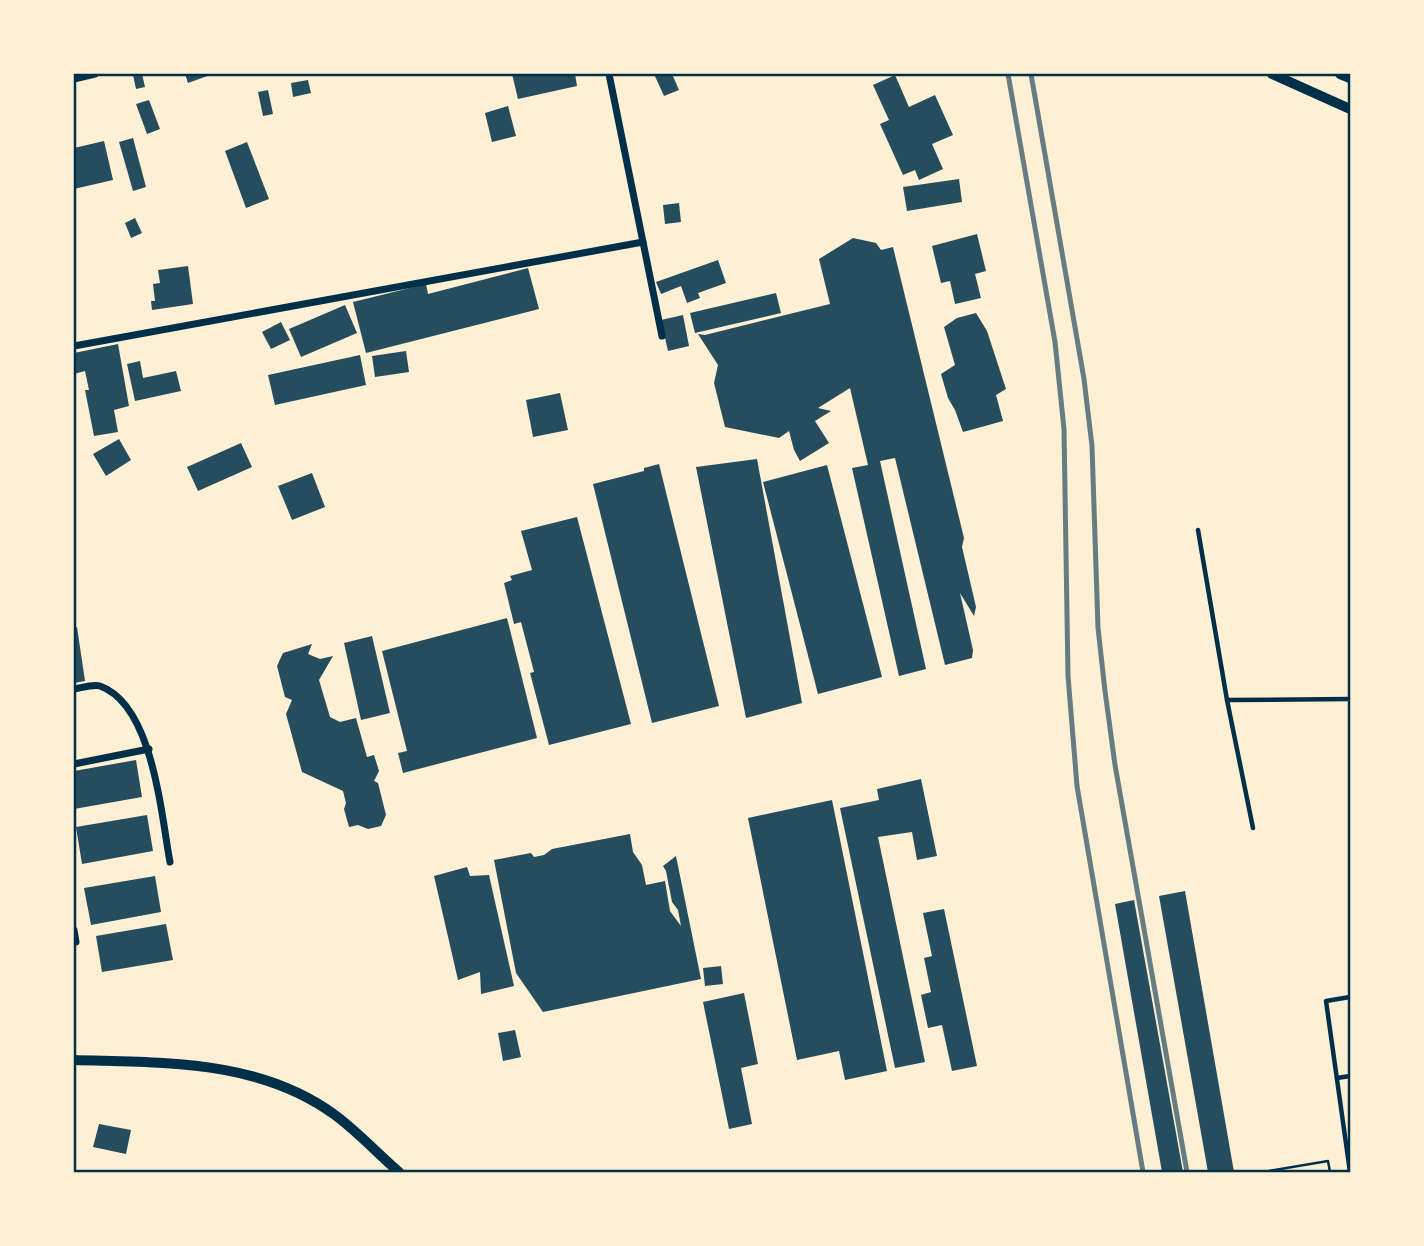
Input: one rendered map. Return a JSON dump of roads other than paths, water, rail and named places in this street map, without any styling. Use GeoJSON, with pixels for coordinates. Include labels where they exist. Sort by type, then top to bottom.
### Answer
{"type":"FeatureCollection","features":[{"type":"Feature","properties":{"kind":"street"},"geometry":{"type":"LineString","coordinates":[[74,79],[95,74]]}},
{"type":"Feature","properties":{"kind":"street"},"geometry":{"type":"LineString","coordinates":[[609,74],[662,336]]}},
{"type":"Feature","properties":{"kind":"street"},"geometry":{"type":"LineString","coordinates":[[1272,74],[1350,109]]}},
{"type":"Feature","properties":{"kind":"street"},"geometry":{"type":"LineString","coordinates":[[1340,74],[1350,78]]}},
{"type":"Feature","properties":{"kind":"street"},"geometry":{"type":"LineString","coordinates":[[74,345],[643,242]]}},
{"type":"Feature","properties":{"kind":"street"},"geometry":{"type":"LineString","coordinates":[[74,690],[97,685],[114,694],[135,717],[149,749],[170,862]]}},
{"type":"Feature","properties":{"kind":"street"},"geometry":{"type":"LineString","coordinates":[[74,764],[149,749]]}},
{"type":"Feature","properties":{"kind":"street"},"geometry":{"type":"LineString","coordinates":[[74,930],[76,942]]}},
{"type":"Feature","properties":{"kind":"street"},"geometry":{"type":"LineString","coordinates":[[74,1060],[195,1064],[266,1080],[291,1089],[335,1115],[399,1172]]}},
{"type":"Feature","properties":{"kind":"lane"},"geometry":{"type":"LineString","coordinates":[[1198,530],[1227,700],[1254,828]]}},
{"type":"Feature","properties":{"kind":"lane"},"geometry":{"type":"LineString","coordinates":[[1227,700],[1350,699]]}},
{"type":"Feature","properties":{"kind":"lane"},"geometry":{"type":"LineString","coordinates":[[1350,997],[1326,1001],[1350,1172]]}},
{"type":"Feature","properties":{"kind":"lane"},"geometry":{"type":"LineString","coordinates":[[1337,1078],[1350,1076]]}},
{"type":"Feature","properties":{"kind":"railway"},"geometry":{"type":"LineString","coordinates":[[1008,74],[1055,342],[1064,429],[1068,676],[1077,786],[1143,1172]]}},
{"type":"Feature","properties":{"kind":"railway"},"geometry":{"type":"LineString","coordinates":[[1031,74],[1084,379],[1092,446],[1098,628],[1115,765],[1187,1172]]}}]}
